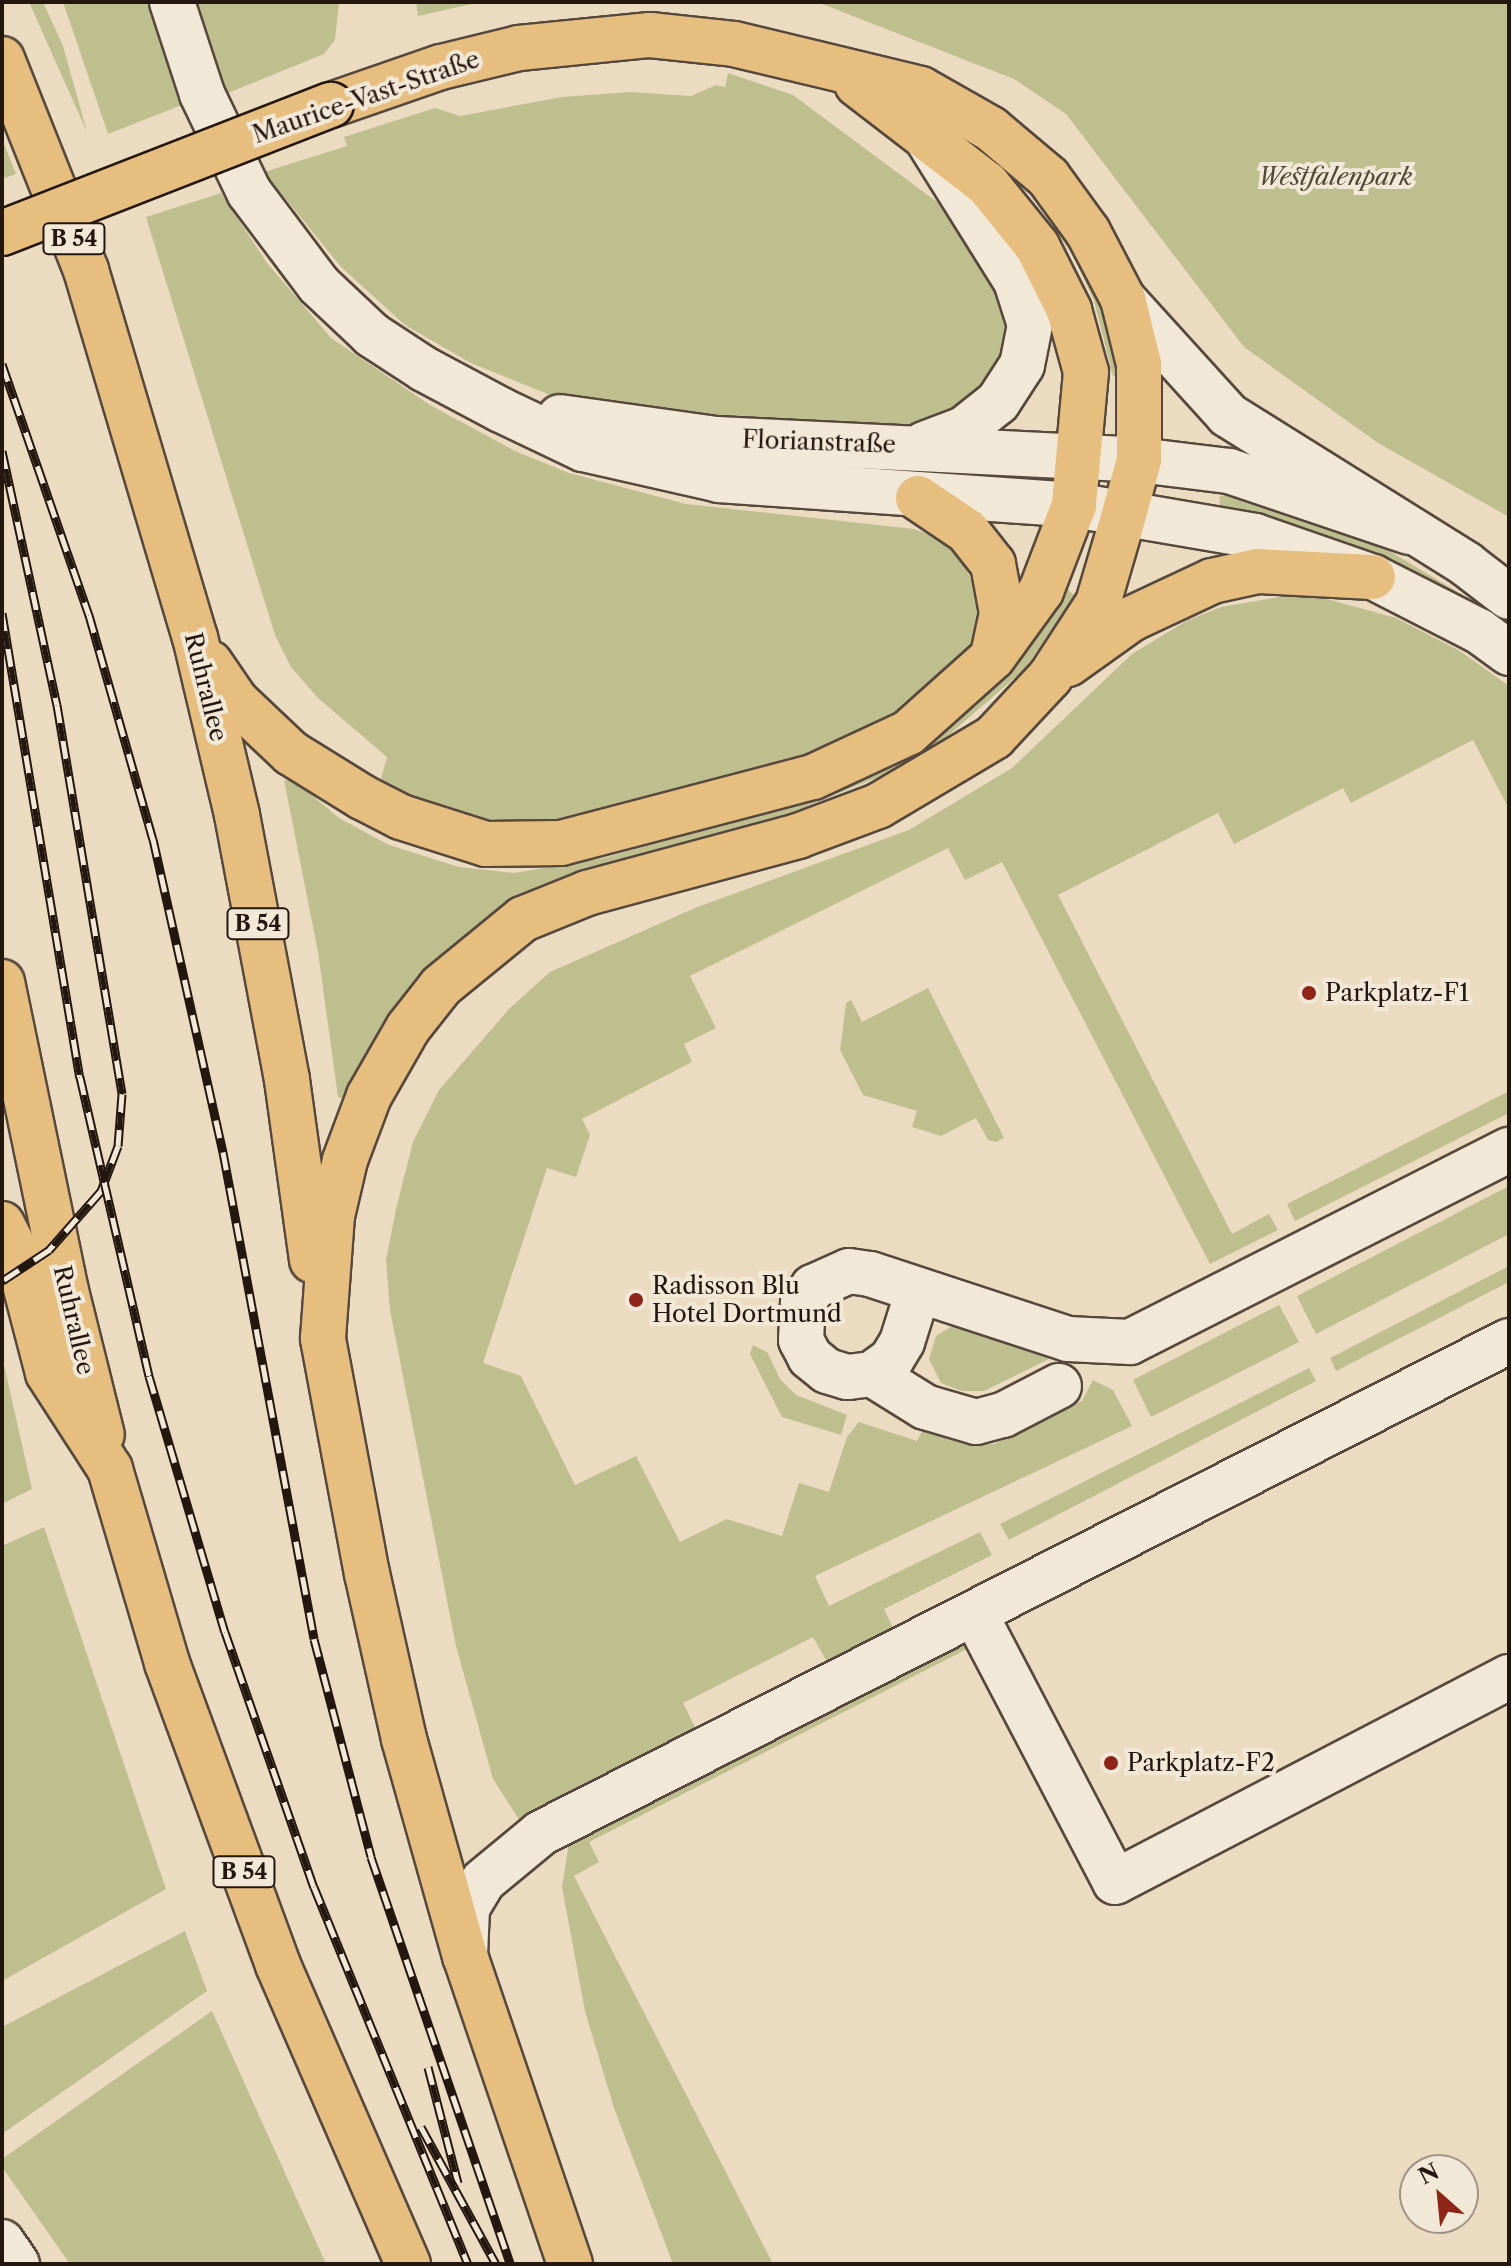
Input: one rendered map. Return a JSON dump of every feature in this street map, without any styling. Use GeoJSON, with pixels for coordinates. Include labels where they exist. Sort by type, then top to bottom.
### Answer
{"type":"FeatureCollection","features":[{"type":"Feature","properties":{"kind":"main road","name":"Maurice-Vast-Straße"},"geometry":{"type":"LineString","coordinates":[[2,233],[331,105],[441,67],[594,37],[650,35],[734,44],[921,89],[991,129],[1048,177],[1088,232],[1123,299],[1139,364],[1139,460],[1125,511],[1098,603],[1050,677]]}},
{"type":"Feature","properties":{"kind":"main road","name":"Ruhrallee"},"geometry":{"type":"LineString","coordinates":[[2,59],[86,270],[195,637],[237,815],[284,1065],[323,1338]]}},
{"type":"Feature","properties":{"kind":"main road","name":"Maurice-Vast-Straße"},"geometry":{"type":"LineString","coordinates":[[195,637],[236,701],[303,762],[401,817],[486,844],[561,843],[813,777],[908,733],[993,657],[1041,591],[1074,505],[1086,372],[1069,310],[1037,246],[987,184],[920,128],[838,71]]}},
{"type":"Feature","properties":{"kind":"main road"},"geometry":{"type":"LineString","coordinates":[[918,498],[967,531],[993,564],[1002,613],[993,657]]}},
{"type":"Feature","properties":{"kind":"main road"},"geometry":{"type":"LineString","coordinates":[[323,1338],[332,1216],[345,1160],[369,1096],[408,1028],[476,954],[523,919],[587,893],[798,836],[878,806],[994,737],[1050,677],[1131,619],[1212,581],[1258,571],[1373,577]]}},
{"type":"Feature","properties":{"kind":"main road","name":"Ruhrallee"},"geometry":{"type":"LineString","coordinates":[[2,982],[66,1291],[110,1469]]}},
{"type":"Feature","properties":{"kind":"main road"},"geometry":{"type":"LineString","coordinates":[[2,1224],[17,1254],[48,1373],[110,1469]]}},
{"type":"Feature","properties":{"kind":"main road","name":"B 54"},"geometry":{"type":"LineString","coordinates":[[323,1338],[367,1574],[404,1739],[465,1956],[570,2264]]}},
{"type":"Feature","properties":{"kind":"main road","name":"B 54"},"geometry":{"type":"LineString","coordinates":[[110,1469],[167,1663],[278,1965],[408,2264]]}},
{"type":"Feature","properties":{"kind":"street","name":"Florianstraße"},"geometry":{"type":"LineString","coordinates":[[172,2],[202,94],[249,192],[319,285],[372,335],[424,369],[501,410],[583,449],[719,480],[918,498],[1074,505],[1125,511],[1294,546],[1373,577],[1479,631],[1509,653]]}},
{"type":"Feature","properties":{"kind":"street"},"geometry":{"type":"LineString","coordinates":[[920,128],[1016,281],[1030,325],[1022,365],[998,402],[964,429],[920,446]]}},
{"type":"Feature","properties":{"kind":"street"},"geometry":{"type":"LineString","coordinates":[[1123,299],[1228,415],[1409,532],[1466,564],[1509,597]]}},
{"type":"Feature","properties":{"kind":"street","name":"Florianstraße"},"geometry":{"type":"LineString","coordinates":[[501,410],[717,439],[920,446],[1139,460],[1229,471],[1409,532]]}},
{"type":"Feature","properties":{"kind":"street"},"geometry":{"type":"LineString","coordinates":[[918,1291],[902,1342],[891,1360],[872,1374],[847,1377],[827,1371],[810,1357],[800,1331],[803,1303],[813,1287],[849,1271],[918,1291],[1068,1339],[1130,1342],[1509,1150]]}},
{"type":"Feature","properties":{"kind":"street"},"geometry":{"type":"LineString","coordinates":[[465,1956],[467,1908],[483,1881],[523,1845],[1509,1341]]}},
{"type":"Feature","properties":{"kind":"street"},"geometry":{"type":"LineString","coordinates":[[872,1374],[925,1407],[976,1422],[1003,1415],[1059,1386]]}},
{"type":"Feature","properties":{"kind":"street"},"geometry":{"type":"LineString","coordinates":[[975,1614],[1115,1882],[1509,1677]]}},
{"type":"Feature","properties":{"kind":"street"},"geometry":{"type":"LineString","coordinates":[[2,2242],[17,2264]]}},
{"type":"Feature","properties":{"kind":"green space"},"geometry":{"type":"Polygon","coordinates":[[[29,2],[43,2],[63,46],[87,132],[29,2]]]}},
{"type":"Feature","properties":{"kind":"green space"},"geometry":{"type":"Polygon","coordinates":[[[63,2],[156,2],[187,103],[108,134],[63,2]]]}},
{"type":"Feature","properties":{"kind":"green space"},"geometry":{"type":"Polygon","coordinates":[[[194,2],[339,2],[335,40],[324,54],[223,95],[194,2]]]}},
{"type":"Feature","properties":{"kind":"green space"},"geometry":{"type":"Polygon","coordinates":[[[416,2],[481,2],[418,16],[416,2]]]}},
{"type":"Feature","properties":{"kind":"green space","name":"Westfalenpark"},"geometry":{"type":"Polygon","coordinates":[[[817,2],[1509,2],[1509,517],[1378,443],[1244,347],[1066,114],[1014,79],[817,2]]]}},
{"type":"Feature","properties":{"kind":"green space"},"geometry":{"type":"Polygon","coordinates":[[[728,73],[793,95],[937,202],[973,239],[997,272],[1011,332],[1004,360],[986,387],[938,421],[901,428],[727,419],[563,400],[471,363],[405,325],[341,267],[264,172],[347,146],[344,137],[435,108],[460,116],[562,97],[630,92],[691,96],[716,85],[725,87],[728,73]]]}},
{"type":"Feature","properties":{"kind":"green space"},"geometry":{"type":"Polygon","coordinates":[[[2,139],[16,174],[2,179],[2,139]]]}},
{"type":"Feature","properties":{"kind":"green space"},"geometry":{"type":"Polygon","coordinates":[[[221,193],[267,263],[331,338],[430,405],[515,451],[569,473],[686,504],[914,529],[951,543],[983,600],[981,628],[969,656],[912,705],[800,759],[567,825],[484,821],[396,789],[381,779],[387,757],[318,698],[291,667],[275,635],[146,217],[221,193]]]}},
{"type":"Feature","properties":{"kind":"green space"},"geometry":{"type":"Polygon","coordinates":[[[1051,205],[1105,299],[1124,374],[1113,376],[1094,301],[1075,259],[1044,212],[1051,205]]]}},
{"type":"Feature","properties":{"kind":"green space"},"geometry":{"type":"Polygon","coordinates":[[[1225,495],[1268,504],[1371,540],[1471,600],[1221,509],[1219,497],[1225,495]]]}},
{"type":"Feature","properties":{"kind":"green space"},"geometry":{"type":"Polygon","coordinates":[[[1065,587],[1074,595],[1025,669],[937,745],[878,777],[781,817],[607,866],[347,1099],[338,1097],[318,952],[284,780],[295,781],[339,818],[389,845],[459,867],[514,873],[604,858],[787,805],[944,729],[990,688],[1065,587]]]}},
{"type":"Feature","properties":{"kind":"green space"},"geometry":{"type":"Polygon","coordinates":[[[1285,596],[1327,599],[1396,618],[1460,651],[1509,686],[1509,809],[1473,740],[1351,803],[1343,788],[1234,844],[1218,813],[1058,895],[1232,1234],[1269,1214],[1278,1230],[1210,1264],[1002,862],[965,880],[948,848],[690,976],[716,1028],[684,1044],[692,1062],[582,1119],[590,1135],[576,1177],[547,1168],[483,1363],[521,1376],[575,1485],[636,1456],[680,1542],[727,1519],[782,1536],[799,1483],[829,1492],[847,1437],[859,1422],[917,1441],[922,1431],[967,1445],[994,1444],[1082,1401],[1093,1380],[1113,1390],[1132,1426],[815,1576],[829,1606],[980,1532],[992,1555],[884,1609],[894,1630],[828,1664],[813,1637],[683,1703],[697,1731],[520,1821],[493,1779],[456,1646],[390,1310],[386,1260],[396,1209],[413,1142],[439,1090],[509,1009],[550,972],[695,908],[909,830],[1012,768],[1132,654],[1188,620],[1221,607],[1285,596]]]}},
{"type":"Feature","properties":{"kind":"green space"},"geometry":{"type":"Polygon","coordinates":[[[928,988],[1004,1138],[996,1142],[988,1140],[976,1118],[941,1136],[912,1127],[917,1111],[863,1095],[840,1050],[846,1003],[851,1000],[862,1022],[928,988]]]}},
{"type":"Feature","properties":{"kind":"green space"},"geometry":{"type":"Polygon","coordinates":[[[1509,1091],[1509,1113],[1295,1221],[1287,1204],[1509,1091]]]}},
{"type":"Feature","properties":{"kind":"green space"},"geometry":{"type":"Polygon","coordinates":[[[1509,1186],[1509,1234],[1316,1334],[1297,1296],[1509,1186]]]}},
{"type":"Feature","properties":{"kind":"green space"},"geometry":{"type":"Polygon","coordinates":[[[1509,1266],[1509,1282],[1336,1371],[1330,1358],[1509,1266]]]}},
{"type":"Feature","properties":{"kind":"green space"},"geometry":{"type":"Polygon","coordinates":[[[1279,1305],[1299,1342],[1151,1417],[1133,1380],[1279,1305]]]}},
{"type":"Feature","properties":{"kind":"green space"},"geometry":{"type":"Polygon","coordinates":[[[954,1325],[1057,1355],[984,1391],[962,1391],[941,1383],[929,1359],[936,1336],[954,1325]]]}},
{"type":"Feature","properties":{"kind":"green space"},"geometry":{"type":"Polygon","coordinates":[[[753,1345],[767,1352],[780,1379],[796,1395],[847,1415],[841,1435],[782,1417],[750,1354],[753,1345]]]}},
{"type":"Feature","properties":{"kind":"green space"},"geometry":{"type":"Polygon","coordinates":[[[2,1356],[32,1489],[2,1504],[2,1356]]]}},
{"type":"Feature","properties":{"kind":"green space"},"geometry":{"type":"Polygon","coordinates":[[[1309,1368],[1316,1381],[1009,1540],[1000,1524],[1309,1368]]]}},
{"type":"Feature","properties":{"kind":"green space"},"geometry":{"type":"Polygon","coordinates":[[[44,1527],[166,1889],[2,1981],[2,1546],[44,1527]]]}},
{"type":"Feature","properties":{"kind":"green space"},"geometry":{"type":"Polygon","coordinates":[[[963,1642],[971,1647],[589,1842],[599,1862],[574,1876],[773,2264],[673,2264],[614,2108],[585,2011],[562,1887],[569,1843],[963,1642]]]}},
{"type":"Feature","properties":{"kind":"green space"},"geometry":{"type":"Polygon","coordinates":[[[185,1931],[207,1991],[2,2134],[2,2027],[185,1931]]]}},
{"type":"Feature","properties":{"kind":"green space"},"geometry":{"type":"Polygon","coordinates":[[[212,2011],[326,2264],[70,2264],[2,2167],[2,2159],[212,2011]]]}},
{"type":"Feature","properties":{"kind":"railway"},"geometry":{"type":"LineString","coordinates":[[2,364],[89,615],[153,839],[223,1152],[314,1639],[371,1857],[510,2264]]}},
{"type":"Feature","properties":{"kind":"railway"},"geometry":{"type":"LineString","coordinates":[[2,451],[57,705],[122,1094],[118,1146],[101,1191],[49,1250],[2,1281]]}},
{"type":"Feature","properties":{"kind":"railway"},"geometry":{"type":"LineString","coordinates":[[2,613],[80,1077],[149,1376],[225,1632],[314,1887],[468,2264]]}},
{"type":"Feature","properties":{"kind":"railway"},"geometry":{"type":"LineString","coordinates":[[428,2067],[458,2183]]}},
{"type":"Feature","properties":{"kind":"railway"},"geometry":{"type":"LineString","coordinates":[[421,2127],[496,2264]]}},
{"type":"Feature","properties":{"kind":"place","name":"Parkplatz-F1"},"geometry":{"type":"Point","coordinates":[1309,993]}},
{"type":"Feature","properties":{"kind":"place","name":"Radisson Blu Hotel Dortmund"},"geometry":{"type":"Point","coordinates":[636,1300]}},
{"type":"Feature","properties":{"kind":"place","name":"Parkplatz-F2"},"geometry":{"type":"Point","coordinates":[1111,1763]}}]}
